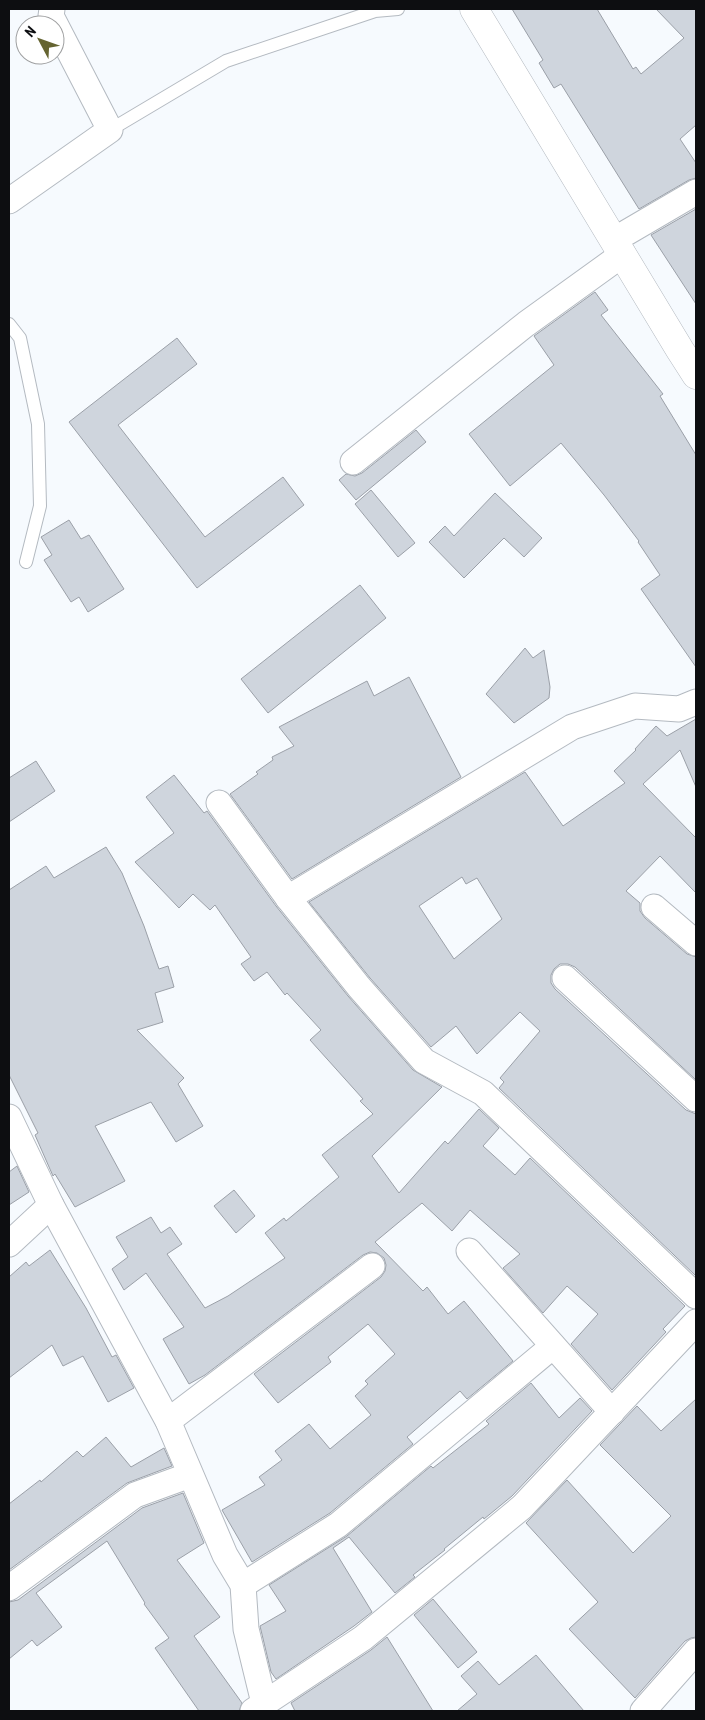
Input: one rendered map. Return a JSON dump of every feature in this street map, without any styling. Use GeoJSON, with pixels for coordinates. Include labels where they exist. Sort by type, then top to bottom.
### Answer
{"type":"FeatureCollection","features":[{"type":"Feature","properties":{"kind":"main road"},"geometry":{"type":"LineString","coordinates":[[474,9],[696,375]]}},
{"type":"Feature","properties":{"kind":"street"},"geometry":{"type":"LineString","coordinates":[[9,201],[110,130],[51,16],[52,9]]}},
{"type":"Feature","properties":{"kind":"street"},"geometry":{"type":"LineString","coordinates":[[353,462],[526,324],[618,247],[696,192]]}},
{"type":"Feature","properties":{"kind":"street"},"geometry":{"type":"LineString","coordinates":[[288,898],[572,727],[635,706],[679,709],[696,702]]}},
{"type":"Feature","properties":{"kind":"street"},"geometry":{"type":"LineString","coordinates":[[220,803],[288,898],[360,987],[424,1061],[484,1093],[696,1296]]}},
{"type":"Feature","properties":{"kind":"street"},"geometry":{"type":"LineString","coordinates":[[654,907],[696,943]]}},
{"type":"Feature","properties":{"kind":"street"},"geometry":{"type":"LineString","coordinates":[[565,978],[696,1098]]}},
{"type":"Feature","properties":{"kind":"street"},"geometry":{"type":"LineString","coordinates":[[9,1118],[51,1205],[168,1421],[225,1555],[243,1585],[246,1629],[258,1707],[363,1638],[522,1507],[696,1322]]}},
{"type":"Feature","properties":{"kind":"street"},"geometry":{"type":"LineString","coordinates":[[9,1244],[51,1205]]}},
{"type":"Feature","properties":{"kind":"street"},"geometry":{"type":"LineString","coordinates":[[469,1251],[612,1412]]}},
{"type":"Feature","properties":{"kind":"street"},"geometry":{"type":"LineString","coordinates":[[168,1421],[372,1266]]}},
{"type":"Feature","properties":{"kind":"street"},"geometry":{"type":"LineString","coordinates":[[243,1585],[338,1525],[553,1346]]}},
{"type":"Feature","properties":{"kind":"street"},"geometry":{"type":"LineString","coordinates":[[9,1588],[135,1494],[190,1475]]}},
{"type":"Feature","properties":{"kind":"street"},"geometry":{"type":"LineString","coordinates":[[643,1711],[696,1651]]}},
{"type":"Feature","properties":{"kind":"lane"},"geometry":{"type":"LineString","coordinates":[[110,130],[226,61],[375,11],[398,9]]}},
{"type":"Feature","properties":{"kind":"lane"},"geometry":{"type":"LineString","coordinates":[[9,324],[20,338],[38,424],[40,506],[26,562]]}},
{"type":"Feature","properties":{"kind":"building"},"geometry":{"type":"Polygon","coordinates":[[[512,9],[597,9],[633,69],[636,67],[641,74],[684,38],[656,9],[696,9],[696,125],[680,139],[696,163],[696,178],[689,180],[639,209],[561,84],[554,88],[539,63],[543,60],[512,9]]]}},
{"type":"Feature","properties":{"kind":"building"},"geometry":{"type":"Polygon","coordinates":[[[696,209],[696,304],[651,235],[696,209]]]}},
{"type":"Feature","properties":{"kind":"building"},"geometry":{"type":"Polygon","coordinates":[[[595,292],[608,310],[601,315],[663,394],[660,396],[696,455],[696,667],[641,589],[660,575],[639,541],[561,443],[510,486],[469,434],[554,365],[534,336],[595,292]]]}},
{"type":"Feature","properties":{"kind":"building"},"geometry":{"type":"Polygon","coordinates":[[[177,338],[197,364],[118,425],[205,537],[283,477],[304,505],[197,588],[69,422],[177,338]]]}},
{"type":"Feature","properties":{"kind":"building"},"geometry":{"type":"Polygon","coordinates":[[[416,430],[426,442],[356,500],[339,480],[346,474],[355,476],[362,473],[416,430]]]}},
{"type":"Feature","properties":{"kind":"building"},"geometry":{"type":"Polygon","coordinates":[[[371,490],[415,543],[398,557],[355,504],[371,490]]]}},
{"type":"Feature","properties":{"kind":"building"},"geometry":{"type":"Polygon","coordinates":[[[495,493],[542,538],[524,557],[504,538],[464,578],[429,542],[445,526],[454,536],[495,493]]]}},
{"type":"Feature","properties":{"kind":"building"},"geometry":{"type":"Polygon","coordinates":[[[69,520],[81,539],[89,535],[124,589],[88,612],[79,597],[71,602],[44,560],[52,555],[41,537],[69,520]]]}},
{"type":"Feature","properties":{"kind":"building"},"geometry":{"type":"Polygon","coordinates":[[[360,585],[386,618],[268,713],[241,679],[360,585]]]}},
{"type":"Feature","properties":{"kind":"building"},"geometry":{"type":"Polygon","coordinates":[[[525,648],[533,658],[544,650],[550,687],[549,698],[514,723],[486,694],[525,648]]]}},
{"type":"Feature","properties":{"kind":"building"},"geometry":{"type":"Polygon","coordinates":[[[409,677],[461,777],[292,879],[230,794],[258,774],[256,772],[273,760],[272,757],[294,746],[279,727],[367,681],[374,696],[409,677]]]}},
{"type":"Feature","properties":{"kind":"building"},"geometry":{"type":"Polygon","coordinates":[[[696,719],[696,787],[680,750],[643,784],[696,838],[696,893],[660,856],[626,891],[640,903],[640,911],[645,918],[687,954],[696,957],[696,1080],[575,967],[568,964],[560,964],[551,975],[551,983],[555,989],[686,1110],[696,1114],[696,1276],[499,1088],[504,1082],[500,1078],[540,1031],[520,1012],[477,1054],[456,1026],[431,1047],[370,978],[309,902],[525,772],[563,826],[625,783],[614,771],[636,750],[656,726],[667,736],[696,719]],[[462,877],[419,906],[454,959],[502,919],[477,878],[466,884],[462,877]]]}},
{"type":"Feature","properties":{"kind":"building"},"geometry":{"type":"Polygon","coordinates":[[[36,761],[55,791],[9,822],[9,778],[36,761]]]}},
{"type":"Feature","properties":{"kind":"building"},"geometry":{"type":"Polygon","coordinates":[[[174,775],[204,813],[207,811],[276,906],[348,996],[413,1070],[442,1087],[372,1156],[399,1193],[445,1141],[448,1144],[479,1109],[499,1128],[483,1146],[515,1175],[530,1158],[685,1306],[663,1329],[666,1332],[612,1390],[571,1344],[598,1314],[567,1286],[543,1313],[503,1268],[520,1254],[470,1210],[452,1231],[422,1203],[375,1242],[423,1291],[427,1287],[448,1314],[464,1301],[513,1361],[467,1399],[460,1391],[407,1437],[413,1444],[330,1513],[252,1562],[222,1510],[265,1485],[259,1477],[282,1460],[275,1451],[309,1424],[330,1449],[371,1415],[355,1396],[368,1384],[365,1381],[395,1354],[368,1324],[328,1357],[331,1362],[278,1403],[254,1374],[381,1277],[386,1265],[384,1258],[377,1253],[370,1252],[363,1255],[205,1375],[189,1384],[163,1339],[184,1327],[146,1273],[124,1290],[112,1269],[128,1257],[116,1237],[151,1217],[161,1233],[170,1227],[182,1244],[167,1254],[205,1308],[228,1296],[285,1258],[265,1233],[284,1218],[286,1221],[339,1177],[322,1155],[373,1114],[360,1101],[363,1099],[310,1040],[321,1030],[287,993],[285,995],[267,972],[254,981],[241,964],[251,957],[215,905],[210,910],[193,894],[179,908],[135,862],[174,833],[146,797],[174,775]]]}},
{"type":"Feature","properties":{"kind":"building"},"geometry":{"type":"Polygon","coordinates":[[[106,847],[122,873],[159,969],[168,966],[174,987],[155,993],[163,1022],[137,1030],[184,1078],[178,1084],[203,1126],[176,1142],[151,1102],[95,1126],[125,1181],[75,1207],[55,1174],[53,1176],[35,1135],[38,1133],[9,1075],[9,890],[46,866],[54,878],[106,847]]]}},
{"type":"Feature","properties":{"kind":"building"},"geometry":{"type":"Polygon","coordinates":[[[17,1166],[29,1192],[9,1205],[9,1172],[17,1166]]]}},
{"type":"Feature","properties":{"kind":"building"},"geometry":{"type":"Polygon","coordinates":[[[234,1190],[255,1216],[236,1233],[214,1206],[234,1190]]]}},
{"type":"Feature","properties":{"kind":"building"},"geometry":{"type":"Polygon","coordinates":[[[50,1250],[86,1308],[112,1357],[116,1355],[134,1388],[108,1402],[83,1356],[63,1366],[52,1345],[9,1378],[9,1277],[26,1262],[29,1266],[50,1250]]]}},
{"type":"Feature","properties":{"kind":"building"},"geometry":{"type":"Polygon","coordinates":[[[531,1383],[559,1418],[580,1398],[592,1411],[512,1496],[444,1549],[395,1593],[349,1537],[333,1548],[372,1612],[276,1679],[271,1672],[260,1626],[286,1611],[269,1585],[347,1536],[431,1466],[433,1468],[489,1424],[486,1421],[531,1383]]]}},
{"type":"Feature","properties":{"kind":"building"},"geometry":{"type":"Polygon","coordinates":[[[696,1399],[696,1637],[685,1641],[635,1698],[569,1629],[598,1602],[526,1523],[567,1480],[633,1553],[671,1516],[600,1445],[637,1406],[661,1431],[696,1399]]]}},
{"type":"Feature","properties":{"kind":"building"},"geometry":{"type":"Polygon","coordinates":[[[106,1437],[131,1467],[164,1448],[172,1466],[127,1483],[9,1570],[9,1504],[40,1480],[41,1482],[77,1451],[83,1457],[106,1437]]]}},
{"type":"Feature","properties":{"kind":"building"},"geometry":{"type":"Polygon","coordinates":[[[183,1493],[204,1543],[177,1560],[220,1617],[194,1636],[242,1703],[239,1711],[199,1711],[155,1648],[169,1638],[144,1604],[107,1541],[36,1593],[62,1627],[37,1646],[32,1640],[9,1659],[9,1602],[18,1600],[142,1508],[183,1493]]]}},
{"type":"Feature","properties":{"kind":"building"},"geometry":{"type":"Polygon","coordinates":[[[433,1599],[477,1652],[458,1668],[414,1615],[433,1599]]]}},
{"type":"Feature","properties":{"kind":"building"},"geometry":{"type":"Polygon","coordinates":[[[387,1637],[433,1711],[295,1711],[291,1703],[371,1650],[387,1637]]]}},
{"type":"Feature","properties":{"kind":"building"},"geometry":{"type":"Polygon","coordinates":[[[536,1655],[584,1711],[457,1711],[477,1694],[461,1676],[478,1661],[499,1685],[536,1655]]]}}]}
